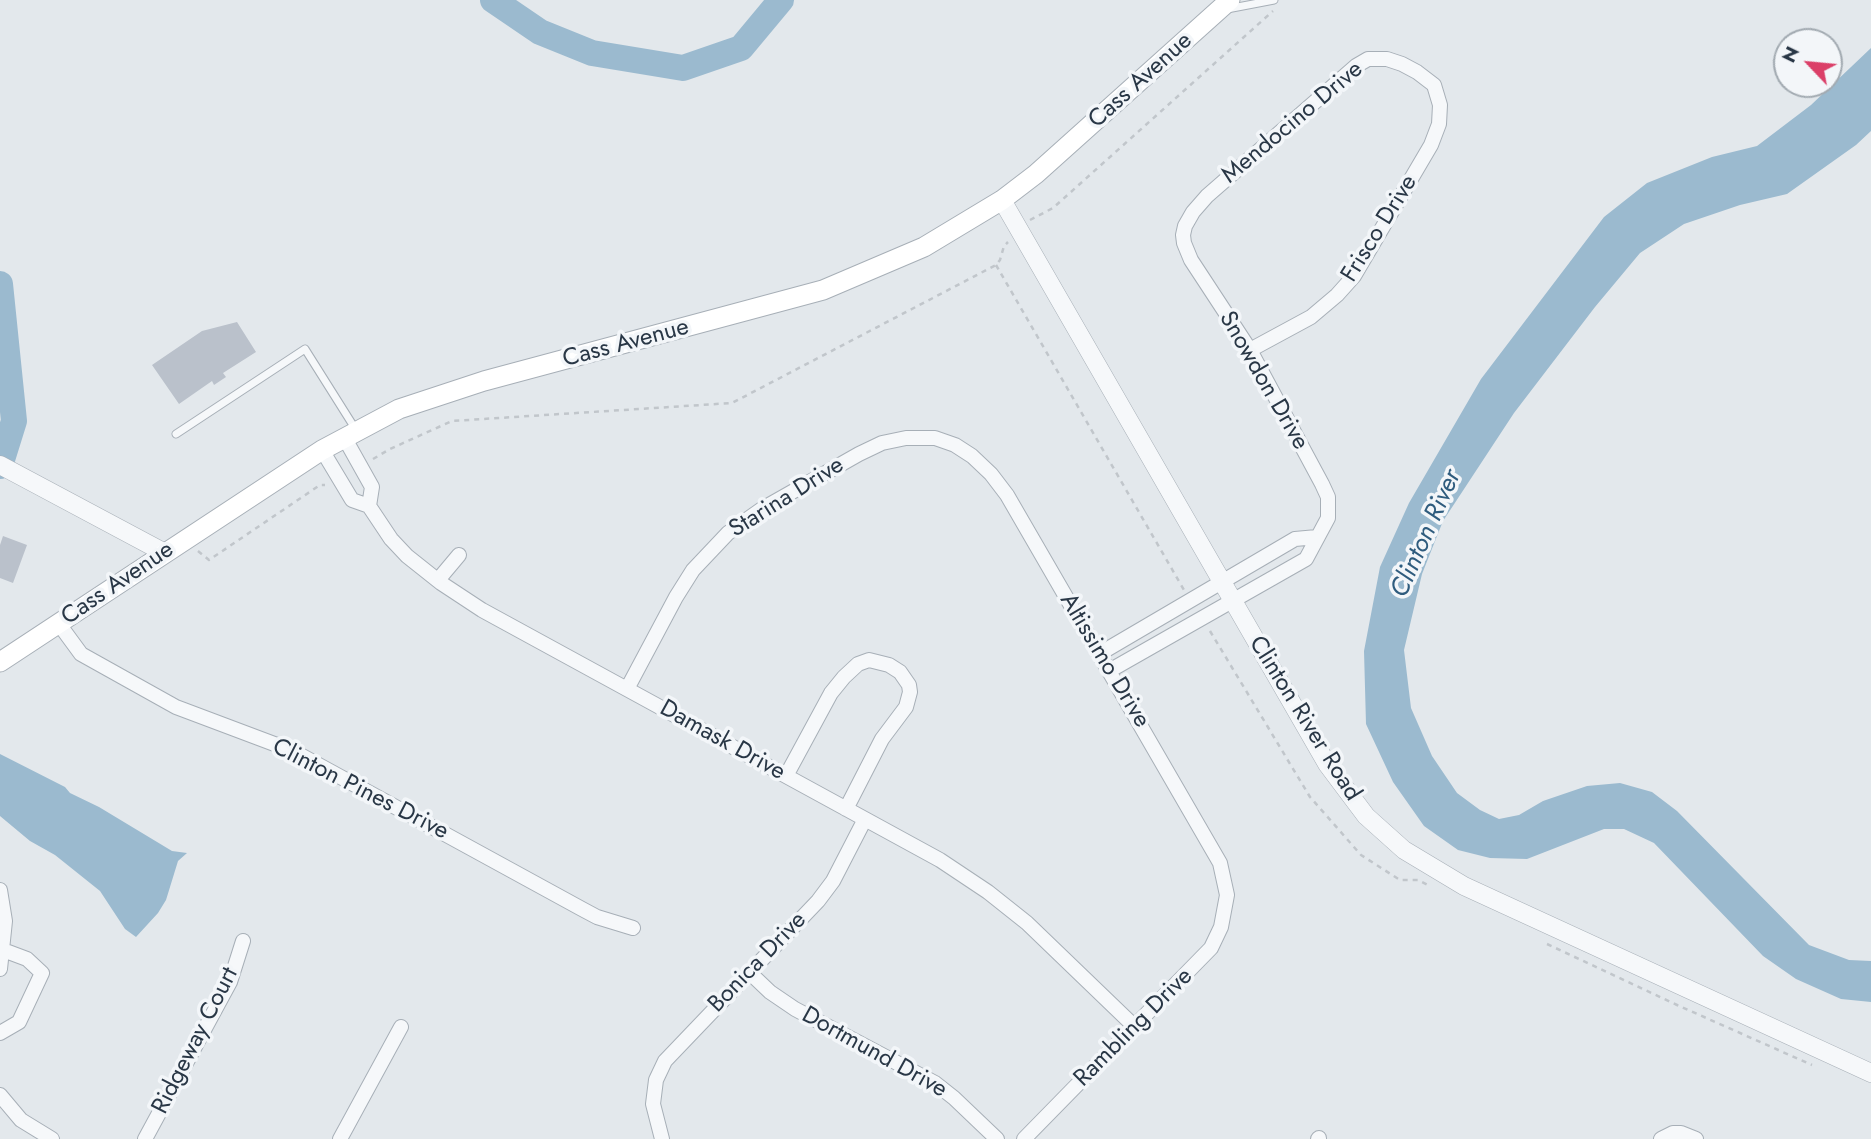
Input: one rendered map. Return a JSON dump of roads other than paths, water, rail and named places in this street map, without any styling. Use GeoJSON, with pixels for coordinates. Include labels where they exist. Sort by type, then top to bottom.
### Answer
{"type":"FeatureCollection","features":[{"type":"Feature","properties":{"kind":"main road","name":"Cass Avenue"},"geometry":{"type":"LineString","coordinates":[[0,662],[322,450],[399,408],[449,391],[823,290],[924,247],[1002,200],[1063,152],[1224,5]]}},
{"type":"Feature","properties":{"kind":"street","name":"Mendocino Drive"},"geometry":{"type":"LineString","coordinates":[[1185,226],[1207,196],[1356,66],[1368,59],[1387,59],[1417,72]]}},
{"type":"Feature","properties":{"kind":"street","name":"Frisco Drive"},"geometry":{"type":"LineString","coordinates":[[1250,351],[1311,317],[1337,295],[1361,264],[1431,145],[1439,124],[1440,105],[1434,85],[1417,72]]}},
{"type":"Feature","properties":{"kind":"street","name":"Clinton River Road"},"geometry":{"type":"LineString","coordinates":[[1002,200],[1341,785],[1366,816],[1404,850],[1464,886],[1871,1073]]}},
{"type":"Feature","properties":{"kind":"street","name":"Snowdon Drive"},"geometry":{"type":"LineString","coordinates":[[1109,671],[1306,559],[1328,517],[1328,497],[1250,351],[1191,260],[1184,243],[1185,226]]}},
{"type":"Feature","properties":{"kind":"street"},"geometry":{"type":"LineString","coordinates":[[350,433],[361,467],[372,487],[369,506]]}},
{"type":"Feature","properties":{"kind":"street","name":"Starina Drive"},"geometry":{"type":"LineString","coordinates":[[627,689],[693,570],[740,523],[875,446],[914,437],[943,440]]}},
{"type":"Feature","properties":{"kind":"street","name":"Altissimo Drive"},"geometry":{"type":"LineString","coordinates":[[943,440],[972,456],[999,484],[1220,863],[1226,886],[1226,906]]}},
{"type":"Feature","properties":{"kind":"street","name":"Damask Drive"},"geometry":{"type":"LineString","coordinates":[[322,450],[352,500],[369,506],[391,540],[438,580],[482,610],[940,860],[1010,909],[1065,958],[1135,1027]]}},
{"type":"Feature","properties":{"kind":"street"},"geometry":{"type":"LineString","coordinates":[[0,465],[164,553]]}},
{"type":"Feature","properties":{"kind":"street"},"geometry":{"type":"LineString","coordinates":[[1099,654],[1295,540],[1317,537]]}},
{"type":"Feature","properties":{"kind":"street"},"geometry":{"type":"LineString","coordinates":[[438,580],[459,555]]}},
{"type":"Feature","properties":{"kind":"street","name":"Clinton Pines Drive"},"geometry":{"type":"LineString","coordinates":[[59,624],[81,654],[176,708],[293,751],[597,917],[633,928]]}},
{"type":"Feature","properties":{"kind":"street"},"geometry":{"type":"LineString","coordinates":[[786,776],[831,692],[844,677],[863,662],[875,660],[890,665],[900,672],[909,685],[906,706],[882,739],[846,809]]}},
{"type":"Feature","properties":{"kind":"street","name":"Bonica Drive"},"geometry":{"type":"LineString","coordinates":[[662,1139],[653,1104],[656,1080],[671,1054],[826,891],[864,819]]}},
{"type":"Feature","properties":{"kind":"street"},"geometry":{"type":"LineString","coordinates":[[0,890],[5,921],[0,969]]}},
{"type":"Feature","properties":{"kind":"street","name":"Rambling Drive"},"geometry":{"type":"LineString","coordinates":[[1024,1139],[1211,948],[1221,927],[1226,906]]}},
{"type":"Feature","properties":{"kind":"street","name":"Ridgeway Court"},"geometry":{"type":"LineString","coordinates":[[145,1139],[230,982],[243,941]]}},
{"type":"Feature","properties":{"kind":"street"},"geometry":{"type":"LineString","coordinates":[[0,1033],[19,1022],[42,973],[27,959],[3,950]]}},
{"type":"Feature","properties":{"kind":"street","name":"Dortmund Drive"},"geometry":{"type":"LineString","coordinates":[[748,972],[795,1009],[935,1083],[997,1139]]}},
{"type":"Feature","properties":{"kind":"street"},"geometry":{"type":"LineString","coordinates":[[340,1139],[401,1027]]}},
{"type":"Feature","properties":{"kind":"street"},"geometry":{"type":"LineString","coordinates":[[0,1095],[21,1120],[52,1139]]}},
{"type":"Feature","properties":{"kind":"street"},"geometry":{"type":"LineString","coordinates":[[1667,1136],[1681,1133],[1696,1139]]}},
{"type":"Feature","properties":{"kind":"lane"},"geometry":{"type":"LineString","coordinates":[[1224,5],[1275,4]]}},
{"type":"Feature","properties":{"kind":"lane"},"geometry":{"type":"LineString","coordinates":[[176,434],[305,349],[350,433]]}},
{"type":"Feature","properties":{"kind":"water","name":"Clinton River"},"geometry":{"type":"Polygon","coordinates":[[[1871,48],[1871,131],[1856,145],[1787,194],[1740,205],[1684,224],[1640,253],[1514,413],[1443,521],[1422,574],[1404,650],[1411,708],[1432,756],[1457,793],[1480,810],[1499,819],[1519,815],[1543,801],[1587,786],[1620,783],[1652,792],[1677,811],[1809,945],[1849,960],[1871,961],[1871,1002],[1841,999],[1796,979],[1763,956],[1654,843],[1624,829],[1604,829],[1527,859],[1490,858],[1458,850],[1424,826],[1393,782],[1366,724],[1364,651],[1380,567],[1409,503],[1481,379],[1604,217],[1647,183],[1712,157],[1757,146],[1818,98],[1843,98],[1843,75],[1871,48]]]}},
{"type":"Feature","properties":{"kind":"water"},"geometry":{"type":"Polygon","coordinates":[[[0,754],[65,787],[70,793],[99,807],[172,851],[187,853],[178,861],[166,900],[136,937],[125,929],[100,891],[0,816],[0,754]]]}},
{"type":"Feature","properties":{"kind":"waterway"},"geometry":{"type":"LineString","coordinates":[[493,0],[540,32],[592,53],[683,68],[741,48],[781,0]]}},
{"type":"Feature","properties":{"kind":"waterway"},"geometry":{"type":"LineString","coordinates":[[0,284],[14,421],[0,466]]}}]}
